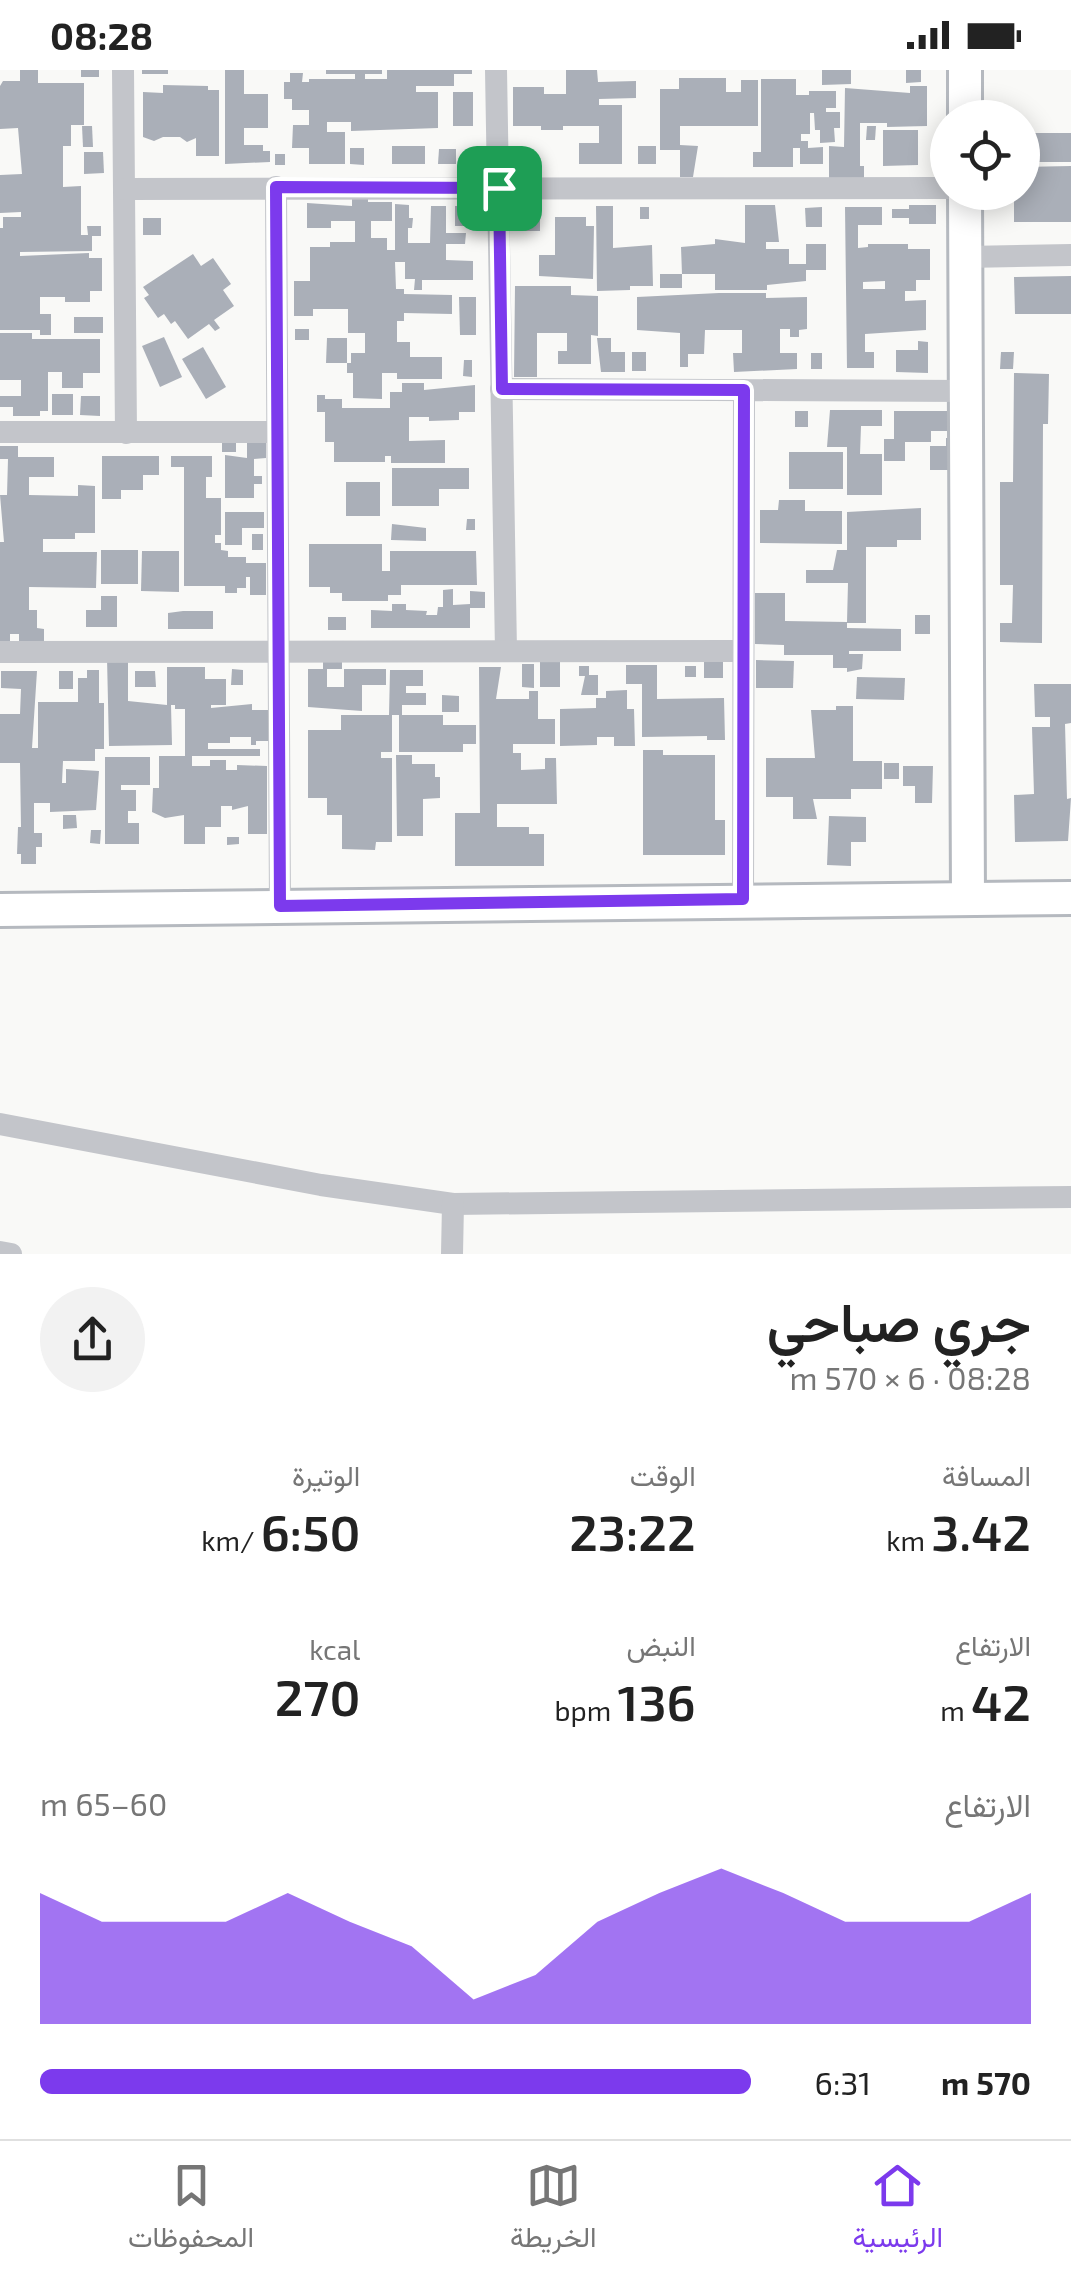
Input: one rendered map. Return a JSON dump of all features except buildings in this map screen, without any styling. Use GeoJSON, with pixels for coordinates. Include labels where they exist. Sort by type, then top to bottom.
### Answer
{"type":"FeatureCollection","features":[{"type":"Feature","properties":{"kind":"street"},"geometry":{"type":"LineString","coordinates":[[123,70],[126,433]]}},
{"type":"Feature","properties":{"kind":"street"},"geometry":{"type":"LineString","coordinates":[[496,70],[506,651]]}},
{"type":"Feature","properties":{"kind":"street"},"geometry":{"type":"LineString","coordinates":[[965,70],[965,100]]}},
{"type":"Feature","properties":{"kind":"street"},"geometry":{"type":"LineString","coordinates":[[276,187],[280,906]]}},
{"type":"Feature","properties":{"kind":"street"},"geometry":{"type":"LineString","coordinates":[[124,189],[930,188]]}},
{"type":"Feature","properties":{"kind":"street"},"geometry":{"type":"LineString","coordinates":[[965,210],[968,898]]}},
{"type":"Feature","properties":{"kind":"street"},"geometry":{"type":"LineString","coordinates":[[966,257],[1071,255]]}},
{"type":"Feature","properties":{"kind":"street"},"geometry":{"type":"LineString","coordinates":[[502,389],[966,391]]}},
{"type":"Feature","properties":{"kind":"street"},"geometry":{"type":"LineString","coordinates":[[743,899],[744,390]]}},
{"type":"Feature","properties":{"kind":"street"},"geometry":{"type":"LineString","coordinates":[[0,432],[276,432]]}},
{"type":"Feature","properties":{"kind":"street"},"geometry":{"type":"LineString","coordinates":[[0,652],[742,651]]}},
{"type":"Feature","properties":{"kind":"street"},"geometry":{"type":"LineString","coordinates":[[0,910],[1071,898]]}},
{"type":"Feature","properties":{"kind":"street"},"geometry":{"type":"LineString","coordinates":[[0,1124],[321,1185],[453,1204],[1071,1197]]}},
{"type":"Feature","properties":{"kind":"street"},"geometry":{"type":"LineString","coordinates":[[452,1254],[453,1204]]}},
{"type":"Feature","properties":{"kind":"street"},"geometry":{"type":"LineString","coordinates":[[0,1252],[12,1254]]}},
{"type":"Feature","properties":{"kind":"route"},"geometry":{"type":"LineString","coordinates":[[276,187],[499,188],[502,389],[744,390],[743,899],[280,906],[276,187]]}}]}
